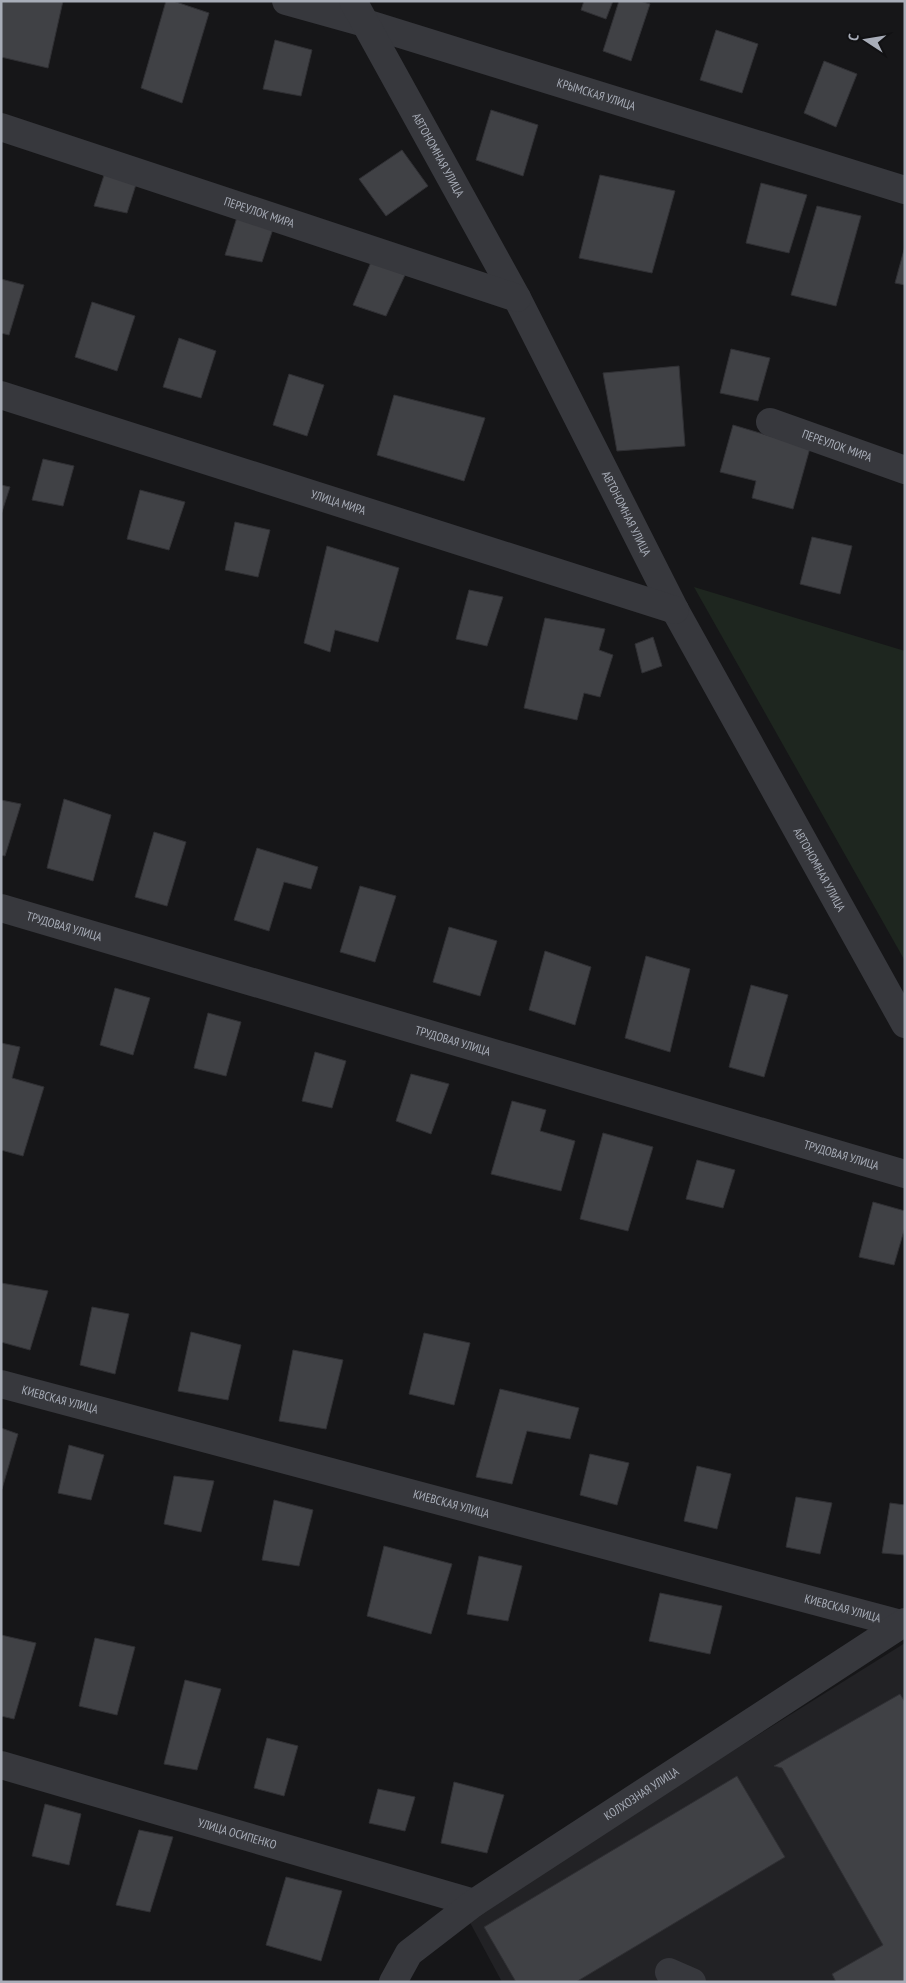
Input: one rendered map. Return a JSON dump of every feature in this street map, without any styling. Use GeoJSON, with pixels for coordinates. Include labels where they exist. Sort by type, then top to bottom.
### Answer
{"type":"FeatureCollection","features":[{"type":"Feature","properties":{"kind":"street","name":"КРЫМСКАЯ УЛИЦА"},"geometry":{"type":"LineString","coordinates":[[286,1],[359,12],[905,190]]}},
{"type":"Feature","properties":{"kind":"street","name":"АВТОНОМНАЯ УЛИЦА"},"geometry":{"type":"LineString","coordinates":[[359,12],[517,298],[675,610],[905,1024]]}},
{"type":"Feature","properties":{"kind":"street","name":"ПЕРЕУЛОК МИРА"},"geometry":{"type":"LineString","coordinates":[[1,127],[517,298]]}},
{"type":"Feature","properties":{"kind":"street","name":"УЛИЦА МИРА"},"geometry":{"type":"LineString","coordinates":[[1,394],[675,610]]}},
{"type":"Feature","properties":{"kind":"street","name":"ПЕРЕУЛОК МИРА"},"geometry":{"type":"LineString","coordinates":[[770,422],[905,470]]}},
{"type":"Feature","properties":{"kind":"street","name":"ТРУДОВАЯ УЛИЦА"},"geometry":{"type":"LineString","coordinates":[[1,908],[905,1174]]}},
{"type":"Feature","properties":{"kind":"street","name":"КИЕВСКАЯ УЛИЦА"},"geometry":{"type":"LineString","coordinates":[[1,1384],[903,1623]]}},
{"type":"Feature","properties":{"kind":"street","name":"КОЛХОЗНАЯ УЛИЦА"},"geometry":{"type":"LineString","coordinates":[[393,1982],[409,1953],[474,1903],[903,1623]]}},
{"type":"Feature","properties":{"kind":"street","name":"УЛИЦА ОСИПЕНКО"},"geometry":{"type":"LineString","coordinates":[[1,1765],[474,1903]]}},
{"type":"Feature","properties":{"kind":"shaded area"},"geometry":{"type":"Polygon","coordinates":[[[694,587],[905,651],[905,961],[694,587]]]}},
{"type":"Feature","properties":{"kind":"shaded area"},"geometry":{"type":"Polygon","coordinates":[[[905,1643],[905,1982],[502,1982],[467,1917],[905,1643]]]}},
{"type":"Feature","properties":{"kind":"building"},"geometry":{"type":"Polygon","coordinates":[[[1,1],[63,1],[48,68],[1,57],[1,1]]]}},
{"type":"Feature","properties":{"kind":"building"},"geometry":{"type":"Polygon","coordinates":[[[166,1],[173,1],[209,13],[182,103],[141,88],[166,1]]]}},
{"type":"Feature","properties":{"kind":"building"},"geometry":{"type":"Polygon","coordinates":[[[584,1],[613,1],[606,19],[581,10],[584,1]]]}},
{"type":"Feature","properties":{"kind":"building"},"geometry":{"type":"Polygon","coordinates":[[[619,1],[640,1],[650,4],[631,61],[603,51],[619,1]]]}},
{"type":"Feature","properties":{"kind":"building"},"geometry":{"type":"Polygon","coordinates":[[[716,30],[758,44],[742,93],[700,80],[716,30]]]}},
{"type":"Feature","properties":{"kind":"building"},"geometry":{"type":"Polygon","coordinates":[[[275,40],[312,50],[301,96],[263,89],[275,40]]]}},
{"type":"Feature","properties":{"kind":"building"},"geometry":{"type":"Polygon","coordinates":[[[824,61],[857,74],[836,127],[804,113],[824,61]]]}},
{"type":"Feature","properties":{"kind":"building"},"geometry":{"type":"Polygon","coordinates":[[[491,110],[538,125],[523,176],[476,160],[491,110]]]}},
{"type":"Feature","properties":{"kind":"building"},"geometry":{"type":"Polygon","coordinates":[[[402,150],[428,186],[386,216],[359,179],[402,150]]]}},
{"type":"Feature","properties":{"kind":"building"},"geometry":{"type":"Polygon","coordinates":[[[107,166],[139,175],[127,213],[94,206],[107,166]]]}},
{"type":"Feature","properties":{"kind":"building"},"geometry":{"type":"Polygon","coordinates":[[[600,175],[675,191],[652,273],[579,258],[600,175]]]}},
{"type":"Feature","properties":{"kind":"building"},"geometry":{"type":"Polygon","coordinates":[[[761,183],[807,195],[789,253],[746,243],[761,183]]]}},
{"type":"Feature","properties":{"kind":"building"},"geometry":{"type":"Polygon","coordinates":[[[817,206],[861,216],[836,306],[791,295],[817,206]]]}},
{"type":"Feature","properties":{"kind":"building"},"geometry":{"type":"Polygon","coordinates":[[[239,211],[276,220],[262,262],[225,255],[239,211]]]}},
{"type":"Feature","properties":{"kind":"building"},"geometry":{"type":"Polygon","coordinates":[[[905,246],[905,285],[895,283],[905,246]]]}},
{"type":"Feature","properties":{"kind":"building"},"geometry":{"type":"Polygon","coordinates":[[[371,262],[405,275],[386,316],[353,305],[371,262]]]}},
{"type":"Feature","properties":{"kind":"building"},"geometry":{"type":"Polygon","coordinates":[[[1,279],[24,285],[9,335],[1,333],[1,279]]]}},
{"type":"Feature","properties":{"kind":"building"},"geometry":{"type":"Polygon","coordinates":[[[92,302],[135,316],[117,371],[75,357],[92,302]]]}},
{"type":"Feature","properties":{"kind":"building"},"geometry":{"type":"Polygon","coordinates":[[[179,338],[216,351],[201,398],[163,387],[179,338]]]}},
{"type":"Feature","properties":{"kind":"building"},"geometry":{"type":"Polygon","coordinates":[[[731,349],[770,358],[758,401],[720,393],[731,349]]]}},
{"type":"Feature","properties":{"kind":"building"},"geometry":{"type":"Polygon","coordinates":[[[679,366],[685,446],[617,451],[603,373],[679,366]]]}},
{"type":"Feature","properties":{"kind":"building"},"geometry":{"type":"Polygon","coordinates":[[[289,374],[324,385],[307,436],[273,425],[289,374]]]}},
{"type":"Feature","properties":{"kind":"building"},"geometry":{"type":"Polygon","coordinates":[[[394,395],[485,418],[464,481],[377,455],[394,395]]]}},
{"type":"Feature","properties":{"kind":"building"},"geometry":{"type":"Polygon","coordinates":[[[733,425],[810,448],[793,509],[752,498],[756,481],[720,472],[733,425]]]}},
{"type":"Feature","properties":{"kind":"building"},"geometry":{"type":"Polygon","coordinates":[[[43,459],[74,466],[63,506],[32,500],[43,459]]]}},
{"type":"Feature","properties":{"kind":"building"},"geometry":{"type":"Polygon","coordinates":[[[1,485],[10,487],[1,515],[1,485]]]}},
{"type":"Feature","properties":{"kind":"building"},"geometry":{"type":"Polygon","coordinates":[[[140,490],[185,502],[169,550],[127,539],[140,490]]]}},
{"type":"Feature","properties":{"kind":"building"},"geometry":{"type":"Polygon","coordinates":[[[235,522],[270,530],[258,577],[225,570],[235,522]]]}},
{"type":"Feature","properties":{"kind":"building"},"geometry":{"type":"Polygon","coordinates":[[[812,537],[852,546],[840,594],[800,584],[812,537]]]}},
{"type":"Feature","properties":{"kind":"building"},"geometry":{"type":"Polygon","coordinates":[[[327,546],[399,568],[378,642],[335,630],[330,652],[304,643],[327,546]]]}},
{"type":"Feature","properties":{"kind":"building"},"geometry":{"type":"Polygon","coordinates":[[[469,590],[503,597],[487,646],[456,639],[469,590]]]}},
{"type":"Feature","properties":{"kind":"building"},"geometry":{"type":"Polygon","coordinates":[[[545,618],[605,629],[599,650],[613,655],[600,697],[584,693],[577,720],[524,708],[545,618]]]}},
{"type":"Feature","properties":{"kind":"building"},"geometry":{"type":"Polygon","coordinates":[[[653,637],[662,666],[642,673],[635,644],[653,637]]]}},
{"type":"Feature","properties":{"kind":"building"},"geometry":{"type":"Polygon","coordinates":[[[64,799],[111,815],[93,881],[47,868],[64,799]]]}},
{"type":"Feature","properties":{"kind":"building"},"geometry":{"type":"Polygon","coordinates":[[[1,800],[21,804],[5,856],[1,855],[1,800]]]}},
{"type":"Feature","properties":{"kind":"building"},"geometry":{"type":"Polygon","coordinates":[[[154,832],[186,842],[167,906],[135,897],[154,832]]]}},
{"type":"Feature","properties":{"kind":"building"},"geometry":{"type":"Polygon","coordinates":[[[257,848],[318,867],[311,889],[284,882],[269,931],[234,920],[257,848]]]}},
{"type":"Feature","properties":{"kind":"building"},"geometry":{"type":"Polygon","coordinates":[[[360,886],[396,896],[375,962],[340,952],[360,886]]]}},
{"type":"Feature","properties":{"kind":"building"},"geometry":{"type":"Polygon","coordinates":[[[449,927],[497,941],[480,996],[433,982],[449,927]]]}},
{"type":"Feature","properties":{"kind":"building"},"geometry":{"type":"Polygon","coordinates":[[[545,951],[591,967],[575,1025],[529,1010],[545,951]]]}},
{"type":"Feature","properties":{"kind":"building"},"geometry":{"type":"Polygon","coordinates":[[[646,956],[690,969],[670,1052],[625,1038],[646,956]]]}},
{"type":"Feature","properties":{"kind":"building"},"geometry":{"type":"Polygon","coordinates":[[[751,985],[788,995],[764,1077],[729,1067],[751,985]]]}},
{"type":"Feature","properties":{"kind":"building"},"geometry":{"type":"Polygon","coordinates":[[[115,988],[150,998],[133,1055],[100,1045],[115,988]]]}},
{"type":"Feature","properties":{"kind":"building"},"geometry":{"type":"Polygon","coordinates":[[[208,1013],[241,1022],[226,1076],[194,1068],[208,1013]]]}},
{"type":"Feature","properties":{"kind":"building"},"geometry":{"type":"Polygon","coordinates":[[[1,1043],[20,1047],[12,1078],[44,1087],[23,1156],[1,1150],[1,1043]]]}},
{"type":"Feature","properties":{"kind":"building"},"geometry":{"type":"Polygon","coordinates":[[[315,1052],[346,1061],[332,1108],[302,1101],[315,1052]]]}},
{"type":"Feature","properties":{"kind":"building"},"geometry":{"type":"Polygon","coordinates":[[[411,1074],[449,1084],[431,1134],[396,1121],[411,1074]]]}},
{"type":"Feature","properties":{"kind":"building"},"geometry":{"type":"Polygon","coordinates":[[[512,1101],[546,1110],[540,1131],[575,1141],[561,1191],[491,1174],[512,1101]]]}},
{"type":"Feature","properties":{"kind":"building"},"geometry":{"type":"Polygon","coordinates":[[[603,1133],[653,1147],[628,1231],[580,1219],[603,1133]]]}},
{"type":"Feature","properties":{"kind":"building"},"geometry":{"type":"Polygon","coordinates":[[[697,1160],[735,1170],[723,1208],[686,1199],[697,1160]]]}},
{"type":"Feature","properties":{"kind":"building"},"geometry":{"type":"Polygon","coordinates":[[[873,1202],[905,1211],[905,1227],[894,1265],[859,1257],[873,1202]]]}},
{"type":"Feature","properties":{"kind":"building"},"geometry":{"type":"Polygon","coordinates":[[[1,1283],[48,1291],[30,1350],[1,1342],[1,1283]]]}},
{"type":"Feature","properties":{"kind":"building"},"geometry":{"type":"Polygon","coordinates":[[[92,1307],[129,1314],[115,1374],[80,1365],[92,1307]]]}},
{"type":"Feature","properties":{"kind":"building"},"geometry":{"type":"Polygon","coordinates":[[[191,1332],[241,1345],[228,1400],[178,1391],[191,1332]]]}},
{"type":"Feature","properties":{"kind":"building"},"geometry":{"type":"Polygon","coordinates":[[[424,1333],[470,1343],[454,1405],[409,1394],[424,1333]]]}},
{"type":"Feature","properties":{"kind":"building"},"geometry":{"type":"Polygon","coordinates":[[[293,1350],[343,1360],[326,1429],[279,1421],[293,1350]]]}},
{"type":"Feature","properties":{"kind":"building"},"geometry":{"type":"Polygon","coordinates":[[[500,1389],[579,1408],[570,1439],[527,1431],[512,1484],[476,1477],[500,1389]]]}},
{"type":"Feature","properties":{"kind":"building"},"geometry":{"type":"Polygon","coordinates":[[[1,1428],[18,1434],[2,1489],[1,1489],[1,1428]]]}},
{"type":"Feature","properties":{"kind":"building"},"geometry":{"type":"Polygon","coordinates":[[[69,1445],[104,1455],[91,1500],[58,1493],[69,1445]]]}},
{"type":"Feature","properties":{"kind":"building"},"geometry":{"type":"Polygon","coordinates":[[[590,1454],[629,1463],[617,1505],[580,1495],[590,1454]]]}},
{"type":"Feature","properties":{"kind":"building"},"geometry":{"type":"Polygon","coordinates":[[[697,1466],[731,1474],[717,1529],[684,1521],[697,1466]]]}},
{"type":"Feature","properties":{"kind":"building"},"geometry":{"type":"Polygon","coordinates":[[[174,1476],[214,1481],[201,1532],[164,1524],[174,1476]]]}},
{"type":"Feature","properties":{"kind":"building"},"geometry":{"type":"Polygon","coordinates":[[[796,1497],[832,1503],[820,1554],[786,1547],[796,1497]]]}},
{"type":"Feature","properties":{"kind":"building"},"geometry":{"type":"Polygon","coordinates":[[[274,1500],[313,1510],[299,1566],[262,1560],[274,1500]]]}},
{"type":"Feature","properties":{"kind":"building"},"geometry":{"type":"Polygon","coordinates":[[[890,1503],[905,1505],[905,1555],[882,1553],[890,1503]]]}},
{"type":"Feature","properties":{"kind":"building"},"geometry":{"type":"Polygon","coordinates":[[[384,1546],[452,1564],[431,1634],[367,1616],[384,1546]]]}},
{"type":"Feature","properties":{"kind":"building"},"geometry":{"type":"Polygon","coordinates":[[[479,1556],[522,1566],[508,1621],[467,1614],[479,1556]]]}},
{"type":"Feature","properties":{"kind":"building"},"geometry":{"type":"Polygon","coordinates":[[[660,1593],[722,1606],[710,1654],[649,1641],[660,1593]]]}},
{"type":"Feature","properties":{"kind":"building"},"geometry":{"type":"Polygon","coordinates":[[[1,1635],[36,1643],[14,1719],[1,1716],[1,1635]]]}},
{"type":"Feature","properties":{"kind":"building"},"geometry":{"type":"Polygon","coordinates":[[[95,1638],[135,1647],[117,1715],[79,1706],[95,1638]]]}},
{"type":"Feature","properties":{"kind":"building"},"geometry":{"type":"Polygon","coordinates":[[[185,1680],[221,1689],[197,1770],[164,1764],[185,1680]]]}},
{"type":"Feature","properties":{"kind":"building"},"geometry":{"type":"Polygon","coordinates":[[[900,1694],[905,1702],[905,1982],[836,1982],[832,1974],[883,1945],[782,1768],[774,1766],[900,1694]]]}},
{"type":"Feature","properties":{"kind":"building"},"geometry":{"type":"Polygon","coordinates":[[[267,1738],[298,1746],[284,1796],[254,1788],[267,1738]]]}},
{"type":"Feature","properties":{"kind":"building"},"geometry":{"type":"Polygon","coordinates":[[[737,1776],[785,1857],[576,1982],[516,1982],[484,1927],[737,1776]]]}},
{"type":"Feature","properties":{"kind":"building"},"geometry":{"type":"Polygon","coordinates":[[[454,1782],[504,1795],[487,1853],[441,1843],[454,1782]]]}},
{"type":"Feature","properties":{"kind":"building"},"geometry":{"type":"Polygon","coordinates":[[[378,1789],[415,1797],[405,1831],[369,1823],[378,1789]]]}},
{"type":"Feature","properties":{"kind":"building"},"geometry":{"type":"Polygon","coordinates":[[[45,1804],[81,1814],[69,1865],[32,1856],[45,1804]]]}},
{"type":"Feature","properties":{"kind":"building"},"geometry":{"type":"Polygon","coordinates":[[[139,1830],[173,1837],[150,1912],[116,1905],[139,1830]]]}},
{"type":"Feature","properties":{"kind":"building"},"geometry":{"type":"Polygon","coordinates":[[[286,1877],[342,1891],[321,1961],[266,1945],[286,1877]]]}}]}
